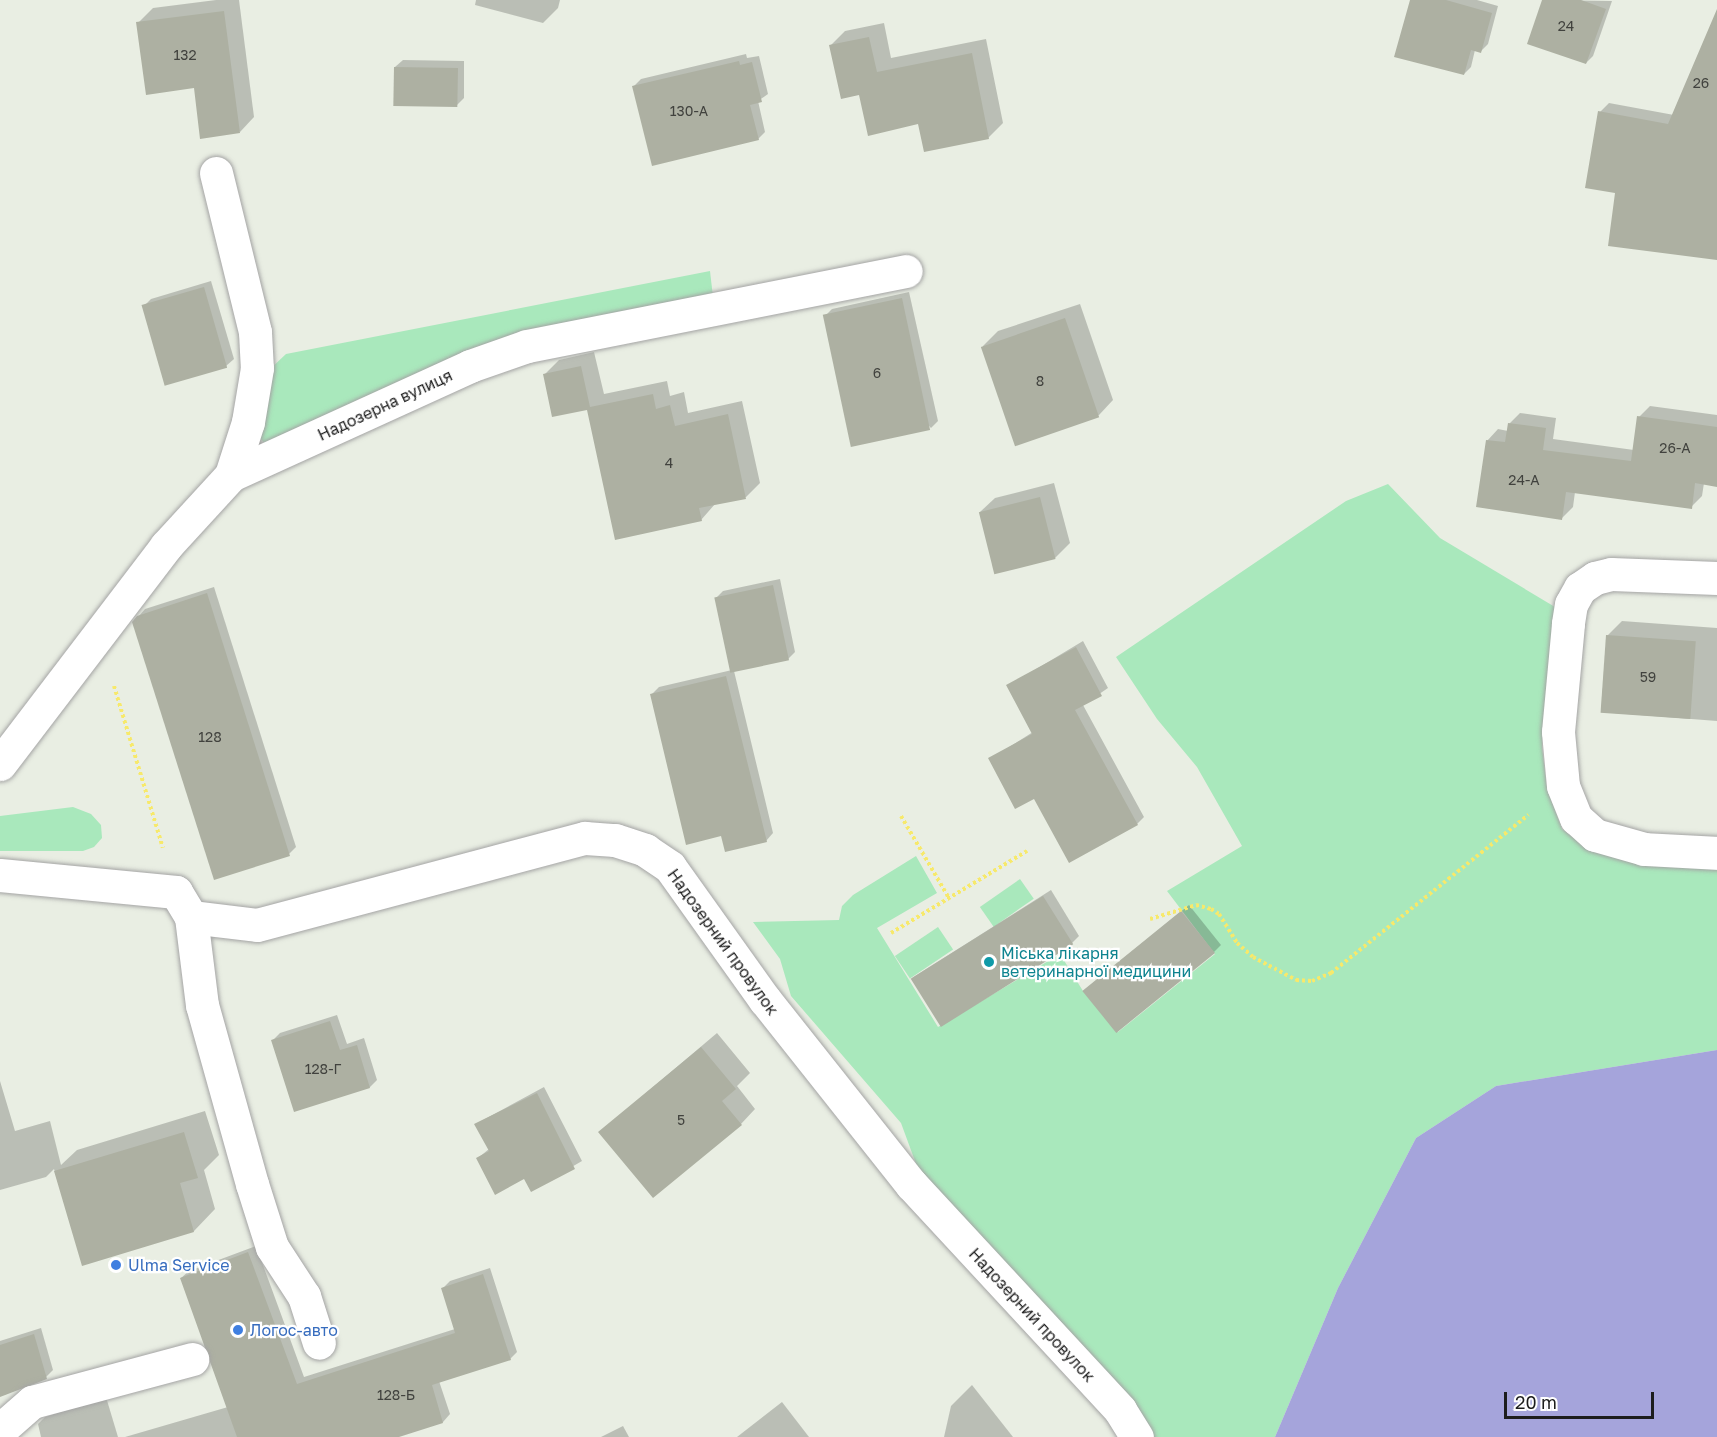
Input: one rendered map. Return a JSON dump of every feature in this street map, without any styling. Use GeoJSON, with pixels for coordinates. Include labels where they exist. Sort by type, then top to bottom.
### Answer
{"type":"FeatureCollection","features":[{"type":"Feature","properties":{"kind":"street"},"geometry":{"type":"LineString","coordinates":[[216,173],[255,332],[257,368],[248,422],[231,475]]}},
{"type":"Feature","properties":{"kind":"street","name":"Надозерна вулиця"},"geometry":{"type":"LineString","coordinates":[[0,764],[100,637],[166,546],[231,475],[471,366],[527,346],[906,272]]}},
{"type":"Feature","properties":{"kind":"street"},"geometry":{"type":"LineString","coordinates":[[1717,578],[1611,574],[1594,578],[1580,588],[1571,604],[1558,732],[1563,786],[1576,818],[1595,835],[1644,849],[1717,853]]}},
{"type":"Feature","properties":{"kind":"street","name":"Надозерний провулок"},"geometry":{"type":"LineString","coordinates":[[0,876],[183,905],[257,925],[585,838],[615,840],[645,850],[670,867],[683,883],[765,1000],[911,1184],[1120,1410],[1137,1437]]}},
{"type":"Feature","properties":{"kind":"street"},"geometry":{"type":"LineString","coordinates":[[183,905],[202,1005],[252,1184],[272,1247],[304,1296],[319,1343]]}},
{"type":"Feature","properties":{"kind":"street"},"geometry":{"type":"LineString","coordinates":[[0,1430],[32,1402],[192,1359]]}},
{"type":"Feature","properties":{"kind":"path"},"geometry":{"type":"LineString","coordinates":[[100,637],[183,905]]}},
{"type":"Feature","properties":{"kind":"path"},"geometry":{"type":"LineString","coordinates":[[1150,920],[1196,905],[1211,909],[1219,915],[1237,943],[1253,957],[1296,980],[1312,981],[1331,974],[1563,786]]}},
{"type":"Feature","properties":{"kind":"path"},"geometry":{"type":"LineString","coordinates":[[901,816],[949,898]]}},
{"type":"Feature","properties":{"kind":"path"},"geometry":{"type":"LineString","coordinates":[[891,933],[1027,851]]}},
{"type":"Feature","properties":{"kind":"green space"},"geometry":{"type":"Polygon","coordinates":[[[710,271],[713,297],[266,445],[260,438],[269,370],[286,354],[710,271]]]}},
{"type":"Feature","properties":{"kind":"green space"},"geometry":{"type":"Polygon","coordinates":[[[1388,484],[1440,538],[1555,607],[1542,747],[1547,788],[1562,829],[1587,848],[1717,863],[1717,1050],[1496,1086],[1416,1138],[1338,1288],[1275,1437],[1149,1437],[919,1172],[901,1123],[791,996],[780,959],[753,922],[839,920],[842,906],[853,895],[916,856],[937,893],[877,928],[938,1027],[1060,954],[1083,991],[1118,1032],[1215,954],[1167,891],[1242,846],[1197,767],[1157,719],[1116,657],[1346,501],[1388,484]]]}},
{"type":"Feature","properties":{"kind":"green space"},"geometry":{"type":"Polygon","coordinates":[[[73,807],[91,814],[101,825],[102,838],[94,847],[83,851],[0,851],[0,816],[73,807]]]}},
{"type":"Feature","properties":{"kind":"green space"},"geometry":{"type":"Polygon","coordinates":[[[1020,879],[1034,899],[994,927],[980,907],[1020,879]]]}},
{"type":"Feature","properties":{"kind":"green space"},"geometry":{"type":"Polygon","coordinates":[[[938,927],[953,949],[910,978],[895,956],[938,927]]]}},
{"type":"Feature","properties":{"kind":"water"},"geometry":{"type":"Polygon","coordinates":[[[1717,1050],[1717,1437],[1275,1437],[1338,1288],[1416,1138],[1496,1086],[1717,1050]]]}},
{"type":"Feature","properties":{"kind":"building"},"geometry":{"type":"Polygon","coordinates":[[[1410,0],[1446,0],[1492,13],[1481,53],[1471,50],[1464,75],[1394,57],[1410,0]]]}},
{"type":"Feature","properties":{"kind":"building"},"geometry":{"type":"Polygon","coordinates":[[[1542,0],[1581,0],[1606,9],[1586,64],[1527,44],[1542,0]]]}},
{"type":"Feature","properties":{"kind":"building"},"geometry":{"type":"Polygon","coordinates":[[[1717,9],[1717,260],[1608,246],[1615,193],[1585,188],[1598,111],[1668,124],[1717,9]]]}},
{"type":"Feature","properties":{"kind":"building"},"geometry":{"type":"Polygon","coordinates":[[[224,11],[240,133],[200,139],[194,88],[146,95],[136,22],[224,11]]]}},
{"type":"Feature","properties":{"kind":"building"},"geometry":{"type":"Polygon","coordinates":[[[869,37],[877,72],[972,53],[989,139],[924,152],[918,124],[868,136],[859,95],[841,99],[829,45],[869,37]]]}},
{"type":"Feature","properties":{"kind":"building"},"geometry":{"type":"Polygon","coordinates":[[[739,61],[740,65],[752,62],[762,102],[750,105],[759,140],[652,166],[632,86],[739,61]]]}},
{"type":"Feature","properties":{"kind":"building"},"geometry":{"type":"Polygon","coordinates":[[[394,67],[458,68],[457,107],[393,106],[394,67]]]}},
{"type":"Feature","properties":{"kind":"building"},"geometry":{"type":"Polygon","coordinates":[[[204,287],[227,368],[165,386],[142,305],[204,287]]]}},
{"type":"Feature","properties":{"kind":"building"},"geometry":{"type":"Polygon","coordinates":[[[902,298],[930,430],[851,447],[823,315],[902,298]]]}},
{"type":"Feature","properties":{"kind":"building"},"geometry":{"type":"Polygon","coordinates":[[[1065,318],[1099,417],[1015,446],[981,347],[1065,318]]]}},
{"type":"Feature","properties":{"kind":"building"},"geometry":{"type":"Polygon","coordinates":[[[581,366],[590,407],[653,394],[656,409],[670,405],[675,426],[728,414],[746,499],[699,508],[702,521],[615,540],[587,410],[552,417],[543,374],[581,366]]]}},
{"type":"Feature","properties":{"kind":"building"},"geometry":{"type":"Polygon","coordinates":[[[1637,416],[1717,427],[1717,487],[1695,483],[1692,509],[1566,492],[1562,520],[1476,507],[1486,440],[1505,442],[1508,423],[1546,428],[1543,450],[1631,461],[1637,416]]]}},
{"type":"Feature","properties":{"kind":"building"},"geometry":{"type":"Polygon","coordinates":[[[1040,497],[1055,559],[994,574],[979,512],[1040,497]]]}},
{"type":"Feature","properties":{"kind":"building"},"geometry":{"type":"Polygon","coordinates":[[[773,585],[789,660],[730,673],[714,597],[773,585]]]}},
{"type":"Feature","properties":{"kind":"building"},"geometry":{"type":"Polygon","coordinates":[[[207,593],[290,856],[214,880],[132,622],[137,616],[207,593]]]}},
{"type":"Feature","properties":{"kind":"building"},"geometry":{"type":"Polygon","coordinates":[[[1606,635],[1696,641],[1690,719],[1601,713],[1606,635]]]}},
{"type":"Feature","properties":{"kind":"building"},"geometry":{"type":"Polygon","coordinates":[[[1076,647],[1102,696],[1075,710],[1138,825],[1069,863],[1034,799],[1015,809],[988,758],[1032,734],[1006,685],[1076,647]]]}},
{"type":"Feature","properties":{"kind":"building"},"geometry":{"type":"Polygon","coordinates":[[[726,676],[767,842],[725,852],[721,836],[686,845],[650,694],[726,676]]]}},
{"type":"Feature","properties":{"kind":"building","name":"Міська лікарня ветеринарної медицини"},"geometry":{"type":"Polygon","coordinates":[[[1043,896],[1073,944],[941,1027],[911,979],[1043,896]]]}},
{"type":"Feature","properties":{"kind":"building"},"geometry":{"type":"Polygon","coordinates":[[[1181,911],[1215,953],[1116,1033],[1082,991],[1181,911]]]}},
{"type":"Feature","properties":{"kind":"building"},"geometry":{"type":"Polygon","coordinates":[[[330,1021],[340,1050],[357,1045],[370,1088],[294,1112],[271,1040],[330,1021]]]}},
{"type":"Feature","properties":{"kind":"building"},"geometry":{"type":"Polygon","coordinates":[[[701,1047],[736,1089],[722,1101],[742,1125],[653,1198],[598,1132],[701,1047]]]}},
{"type":"Feature","properties":{"kind":"building"},"geometry":{"type":"Polygon","coordinates":[[[537,1093],[575,1169],[531,1192],[524,1179],[495,1195],[476,1158],[489,1151],[474,1124],[537,1093]]]}},
{"type":"Feature","properties":{"kind":"building"},"geometry":{"type":"Polygon","coordinates":[[[184,1132],[198,1178],[180,1183],[194,1232],[82,1266],[54,1171],[184,1132]]]}},
{"type":"Feature","properties":{"kind":"building"},"geometry":{"type":"Polygon","coordinates":[[[248,1252],[297,1384],[455,1333],[441,1288],[483,1274],[511,1360],[432,1385],[443,1423],[399,1437],[237,1437],[180,1278],[248,1252]]]}},
{"type":"Feature","properties":{"kind":"building"},"geometry":{"type":"Polygon","coordinates":[[[34,1334],[47,1379],[0,1397],[0,1345],[34,1334]]]}},
{"type":"Feature","properties":{"kind":"place","name":"Міська лікарня ветеринарної медицини"},"geometry":{"type":"Point","coordinates":[989,962]}},
{"type":"Feature","properties":{"kind":"place","name":"Ulma Service"},"geometry":{"type":"Point","coordinates":[116,1265]}},
{"type":"Feature","properties":{"kind":"place","name":"Логос-авто"},"geometry":{"type":"Point","coordinates":[238,1330]}}]}
